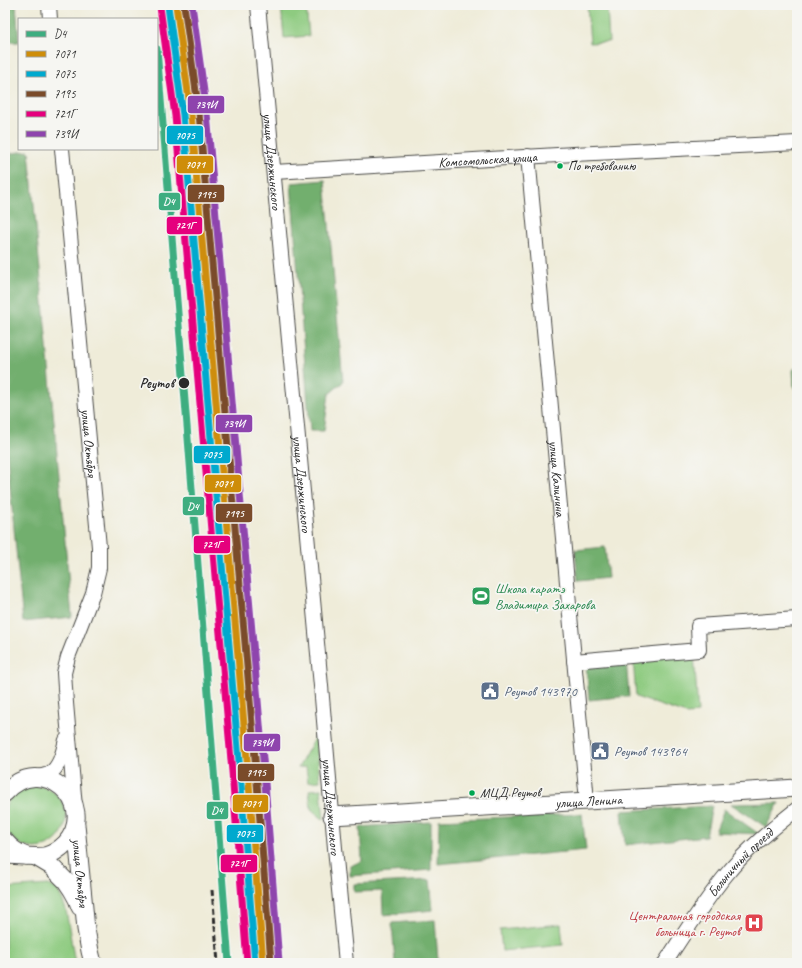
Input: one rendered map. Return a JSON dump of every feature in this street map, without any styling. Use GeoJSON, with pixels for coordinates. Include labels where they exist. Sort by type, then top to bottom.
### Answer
{"type":"FeatureCollection","features":[{"type":"Feature","properties":{"kind":"street"},"geometry":{"type":"LineString","coordinates":[[49,5],[50,18]]}},
{"type":"Feature","properties":{"kind":"street","name":"улица Дзержинского"},"geometry":{"type":"LineString","coordinates":[[258,5],[346,963]]}},
{"type":"Feature","properties":{"kind":"street","name":"Комсомольская улица"},"geometry":{"type":"LineString","coordinates":[[274,172],[528,156],[797,143]]}},
{"type":"Feature","properties":{"kind":"street","name":"улица Октября"},"geometry":{"type":"LineString","coordinates":[[62,150],[99,547],[99,568],[93,593],[68,657],[64,673],[86,928],[93,963]]}},
{"type":"Feature","properties":{"kind":"street","name":"улица Калинина"},"geometry":{"type":"LineString","coordinates":[[528,156],[587,802]]}},
{"type":"Feature","properties":{"kind":"street"},"geometry":{"type":"LineString","coordinates":[[574,661],[699,650],[698,626],[797,619]]}},
{"type":"Feature","properties":{"kind":"street","name":"улица Октября"},"geometry":{"type":"LineString","coordinates":[[40,778],[49,774],[57,766],[61,758],[68,730]]}},
{"type":"Feature","properties":{"kind":"street"},"geometry":{"type":"LineString","coordinates":[[5,793],[18,782],[28,778],[50,780],[57,783],[65,790],[71,798],[75,813],[74,828],[70,838],[62,847],[54,852],[45,856],[5,855]]}},
{"type":"Feature","properties":{"kind":"street","name":"улица Ленина"},"geometry":{"type":"LineString","coordinates":[[332,816],[587,802],[797,788]]}},
{"type":"Feature","properties":{"kind":"street","name":"Больничный проезд"},"geometry":{"type":"LineString","coordinates":[[664,963],[726,875],[747,851],[797,809]]}},
{"type":"Feature","properties":{"kind":"street","name":"улица Октября"},"geometry":{"type":"LineString","coordinates":[[5,841],[16,852],[31,856],[51,866],[66,881],[77,899],[86,928]]}},
{"type":"Feature","properties":{"kind":"green space"},"geometry":{"type":"Polygon","coordinates":[[[5,5],[16,5],[18,42],[5,42],[5,5]]]}},
{"type":"Feature","properties":{"kind":"green space"},"geometry":{"type":"Polygon","coordinates":[[[281,5],[306,5],[309,36],[284,38],[281,5]]]}},
{"type":"Feature","properties":{"kind":"green space"},"geometry":{"type":"Polygon","coordinates":[[[587,5],[607,5],[609,42],[590,43],[587,5]]]}},
{"type":"Feature","properties":{"kind":"green space"},"geometry":{"type":"Polygon","coordinates":[[[29,151],[72,617],[23,622],[5,435],[5,154],[29,151]]]}},
{"type":"Feature","properties":{"kind":"green space"},"geometry":{"type":"Polygon","coordinates":[[[325,180],[343,382],[329,394],[324,431],[310,431],[291,183],[325,180]]]}},
{"type":"Feature","properties":{"kind":"green space"},"geometry":{"type":"Polygon","coordinates":[[[793,369],[797,369],[797,388],[794,388],[793,369]]]}},
{"type":"Feature","properties":{"kind":"green space"},"geometry":{"type":"Polygon","coordinates":[[[605,547],[608,578],[578,581],[575,550],[605,547]]]}},
{"type":"Feature","properties":{"kind":"green space"},"geometry":{"type":"Polygon","coordinates":[[[694,653],[698,713],[686,714],[636,697],[633,659],[694,653]]]}},
{"type":"Feature","properties":{"kind":"green space"},"geometry":{"type":"Polygon","coordinates":[[[626,659],[629,696],[589,700],[586,663],[626,659]]]}},
{"type":"Feature","properties":{"kind":"green space"},"geometry":{"type":"Polygon","coordinates":[[[316,736],[320,781],[308,782],[306,767],[298,768],[316,736]]]}},
{"type":"Feature","properties":{"kind":"green space"},"geometry":{"type":"Polygon","coordinates":[[[35,786],[52,791],[57,795],[61,800],[66,817],[61,834],[57,839],[52,843],[35,848],[18,843],[13,839],[9,834],[4,817],[9,800],[13,795],[18,791],[35,786]]]}},
{"type":"Feature","properties":{"kind":"green space"},"geometry":{"type":"Polygon","coordinates":[[[321,789],[324,820],[311,809],[309,790],[321,789]]]}},
{"type":"Feature","properties":{"kind":"green space"},"geometry":{"type":"Polygon","coordinates":[[[779,803],[766,827],[731,804],[779,803]]]}},
{"type":"Feature","properties":{"kind":"green space"},"geometry":{"type":"Polygon","coordinates":[[[712,806],[706,836],[625,845],[622,811],[712,806]]]}},
{"type":"Feature","properties":{"kind":"green space"},"geometry":{"type":"Polygon","coordinates":[[[724,809],[759,834],[715,832],[724,809]]]}},
{"type":"Feature","properties":{"kind":"green space"},"geometry":{"type":"Polygon","coordinates":[[[582,814],[586,850],[438,864],[439,820],[582,814]]]}},
{"type":"Feature","properties":{"kind":"green space"},"geometry":{"type":"Polygon","coordinates":[[[431,822],[431,870],[350,876],[350,866],[362,861],[360,827],[431,822]]]}},
{"type":"Feature","properties":{"kind":"green space"},"geometry":{"type":"Polygon","coordinates":[[[430,880],[433,910],[383,915],[382,891],[354,892],[354,884],[430,880]]]}},
{"type":"Feature","properties":{"kind":"green space"},"geometry":{"type":"Polygon","coordinates":[[[48,885],[57,889],[66,910],[75,963],[5,963],[5,888],[48,885]]]}},
{"type":"Feature","properties":{"kind":"green space"},"geometry":{"type":"Polygon","coordinates":[[[435,920],[438,961],[395,963],[392,923],[435,920]]]}},
{"type":"Feature","properties":{"kind":"green space"},"geometry":{"type":"Polygon","coordinates":[[[561,924],[563,945],[502,951],[500,930],[561,924]]]}},
{"type":"Feature","properties":{"kind":"railway"},"geometry":{"type":"LineString","coordinates":[[212,890],[218,963]]}},
{"type":"Feature","properties":{"kind":"railway"},"geometry":{"type":"LineString","coordinates":[[246,895],[251,963]]}},
{"type":"Feature","properties":{"kind":"transit line","name":"7071"},"geometry":{"type":"LineString","coordinates":[[176,5],[191,114],[248,771],[263,963]]}},
{"type":"Feature","properties":{"kind":"transit line","name":"7195"},"geometry":{"type":"LineString","coordinates":[[184,5],[199,113],[256,770],[271,962]]}},
{"type":"Feature","properties":{"kind":"transit line","name":"739И"},"geometry":{"type":"LineString","coordinates":[[192,5],[207,113],[264,770],[279,962]]}},
{"type":"Feature","properties":{"kind":"transit line","name":"7075"},"geometry":{"type":"LineString","coordinates":[[168,6],[183,115],[240,772],[255,963]]}},
{"type":"Feature","properties":{"kind":"transit line","name":"721Г"},"geometry":{"type":"LineString","coordinates":[[160,7],[175,116],[232,772],[247,963]]}},
{"type":"Feature","properties":{"kind":"transit line","name":"D4"},"geometry":{"type":"LineString","coordinates":[[158,62],[229,963]]}},
{"type":"Feature","properties":{"kind":"place","name":"По требованию"},"geometry":{"type":"Point","coordinates":[560,166]}},
{"type":"Feature","properties":{"kind":"place","name":"Реутов"},"geometry":{"type":"Point","coordinates":[184,383]}},
{"type":"Feature","properties":{"kind":"place","name":"Школа каратэ Владимира Захарова"},"geometry":{"type":"Point","coordinates":[481,596]}},
{"type":"Feature","properties":{"kind":"place","name":"Реутов 143970"},"geometry":{"type":"Point","coordinates":[490,691]}},
{"type":"Feature","properties":{"kind":"place","name":"Реутов 143964"},"geometry":{"type":"Point","coordinates":[600,751]}},
{"type":"Feature","properties":{"kind":"place","name":"МЦД Реутов"},"geometry":{"type":"Point","coordinates":[472,793]}},
{"type":"Feature","properties":{"kind":"place","name":"Центральная городская больница г. Реутов"},"geometry":{"type":"Point","coordinates":[754,923]}}]}
